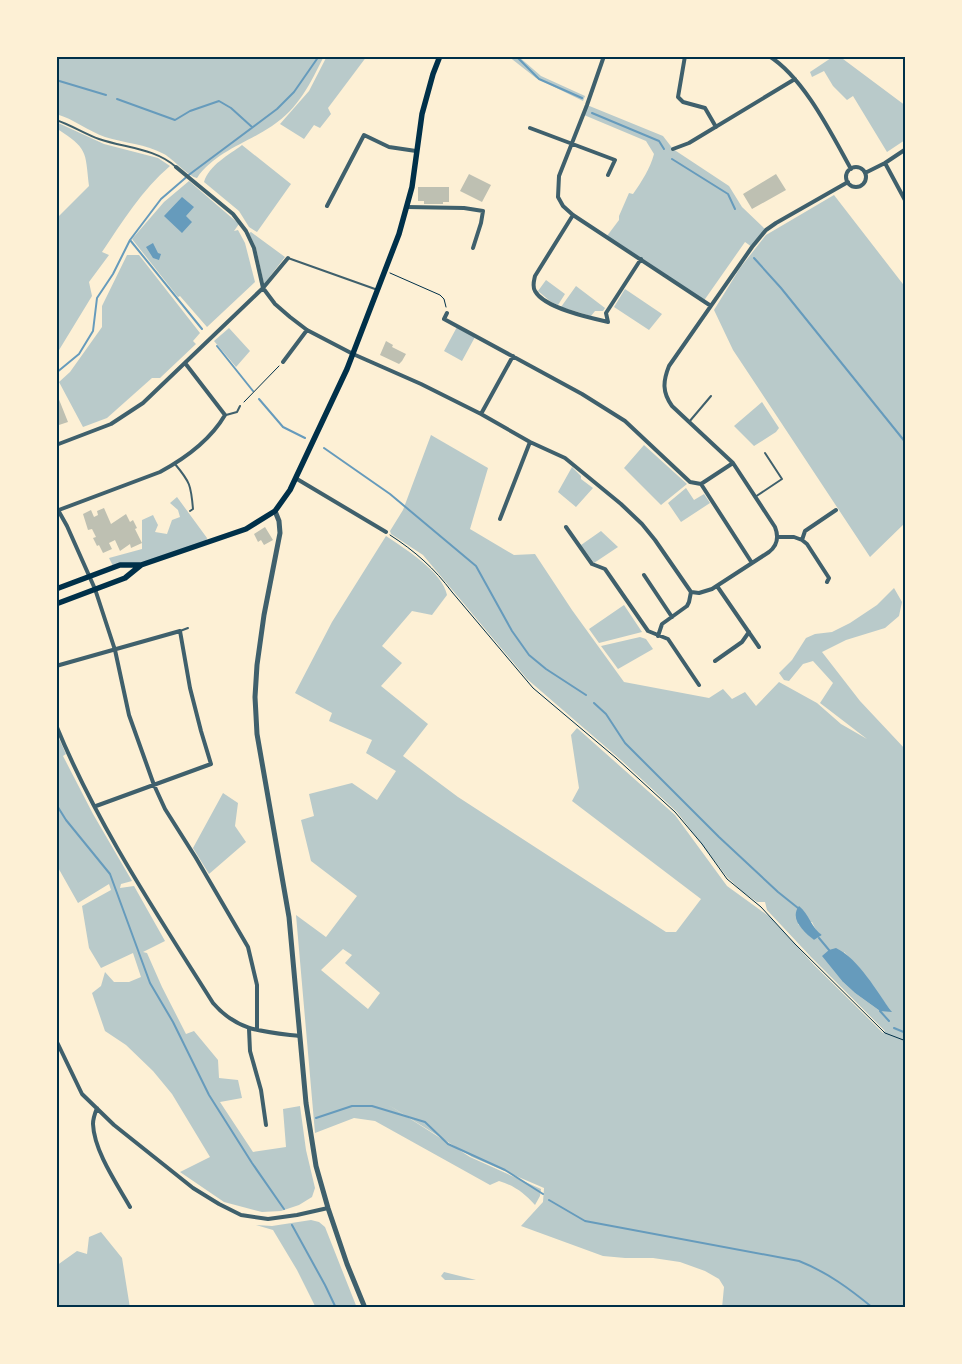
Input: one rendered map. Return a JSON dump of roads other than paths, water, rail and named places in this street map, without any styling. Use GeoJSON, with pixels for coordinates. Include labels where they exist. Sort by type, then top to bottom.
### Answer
{"type":"FeatureCollection","features":[{"type":"Feature","properties":{"kind":"main road"},"geometry":{"type":"LineString","coordinates":[[56,604],[126,578],[141,566],[246,529],[274,511],[297,479],[353,354],[399,234],[412,187],[422,114],[440,56]]}},
{"type":"Feature","properties":{"kind":"main road"},"geometry":{"type":"LineString","coordinates":[[56,589],[120,565],[141,566]]}},
{"type":"Feature","properties":{"kind":"street"},"geometry":{"type":"LineString","coordinates":[[604,56],[559,176],[558,198],[563,206],[573,215],[711,306]]}},
{"type":"Feature","properties":{"kind":"street"},"geometry":{"type":"LineString","coordinates":[[685,56],[678,97],[683,102],[705,108],[716,127]]}},
{"type":"Feature","properties":{"kind":"street"},"geometry":{"type":"LineString","coordinates":[[768,56],[784,67],[807,94],[852,169]]}},
{"type":"Feature","properties":{"kind":"street"},"geometry":{"type":"LineString","coordinates":[[673,149],[681,147],[716,127],[795,79]]}},
{"type":"Feature","properties":{"kind":"street"},"geometry":{"type":"LineString","coordinates":[[530,128],[614,160],[608,175]]}},
{"type":"Feature","properties":{"kind":"street"},"geometry":{"type":"LineString","coordinates":[[327,206],[364,135],[389,146],[416,151]]}},
{"type":"Feature","properties":{"kind":"street"},"geometry":{"type":"LineString","coordinates":[[865,173],[906,149]]}},
{"type":"Feature","properties":{"kind":"street"},"geometry":{"type":"LineString","coordinates":[[885,163],[906,202]]}},
{"type":"Feature","properties":{"kind":"street"},"geometry":{"type":"LineString","coordinates":[[176,167],[233,214],[240,222],[254,248],[263,288],[275,304],[307,330],[353,354],[421,384],[481,414],[530,442],[565,458],[621,504],[642,524],[690,592],[690,602],[662,624],[658,636]]}},
{"type":"Feature","properties":{"kind":"street"},"geometry":{"type":"LineString","coordinates":[[860,168],[865,173],[866,181],[862,186],[856,187],[848,182],[847,173],[852,169],[860,168]]}},
{"type":"Feature","properties":{"kind":"street"},"geometry":{"type":"LineString","coordinates":[[690,592],[706,592],[717,586],[773,548],[778,537],[775,527],[733,463],[666,399],[663,388],[669,366],[752,247],[766,230],[848,182]]}},
{"type":"Feature","properties":{"kind":"street"},"geometry":{"type":"LineString","coordinates":[[407,207],[464,208],[483,211],[473,248]]}},
{"type":"Feature","properties":{"kind":"street"},"geometry":{"type":"LineString","coordinates":[[573,215],[535,276],[533,283],[535,292],[549,303],[559,308],[608,322],[606,312],[641,259]]}},
{"type":"Feature","properties":{"kind":"street"},"geometry":{"type":"LineString","coordinates":[[56,445],[111,424],[143,403],[263,288],[288,258]]}},
{"type":"Feature","properties":{"kind":"street"},"geometry":{"type":"LineString","coordinates":[[447,314],[444,319],[582,394],[625,421],[690,482],[701,484],[733,463]]}},
{"type":"Feature","properties":{"kind":"street"},"geometry":{"type":"LineString","coordinates":[[283,362],[307,330]]}},
{"type":"Feature","properties":{"kind":"street"},"geometry":{"type":"LineString","coordinates":[[481,414],[513,356]]}},
{"type":"Feature","properties":{"kind":"street"},"geometry":{"type":"LineString","coordinates":[[185,363],[225,415],[217,429],[175,464],[160,472],[57,511],[67,526],[95,588],[116,650],[129,715],[154,785],[165,809],[248,946],[257,985],[257,1030]]}},
{"type":"Feature","properties":{"kind":"street"},"geometry":{"type":"LineString","coordinates":[[500,519],[530,442]]}},
{"type":"Feature","properties":{"kind":"street"},"geometry":{"type":"LineString","coordinates":[[297,479],[386,532]]}},
{"type":"Feature","properties":{"kind":"street"},"geometry":{"type":"LineString","coordinates":[[701,484],[752,563]]}},
{"type":"Feature","properties":{"kind":"street"},"geometry":{"type":"LineString","coordinates":[[802,540],[805,530],[836,510]]}},
{"type":"Feature","properties":{"kind":"street"},"geometry":{"type":"LineString","coordinates":[[274,511],[279,527],[279,545],[264,615],[257,665],[256,724],[289,917],[306,1103],[316,1166],[347,1264],[365,1308]]}},
{"type":"Feature","properties":{"kind":"street"},"geometry":{"type":"LineString","coordinates":[[566,527],[592,564],[604,569],[648,631],[668,640],[699,685]]}},
{"type":"Feature","properties":{"kind":"street"},"geometry":{"type":"LineString","coordinates":[[778,537],[794,537],[807,544],[829,578],[827,582]]}},
{"type":"Feature","properties":{"kind":"street"},"geometry":{"type":"LineString","coordinates":[[644,575],[672,617]]}},
{"type":"Feature","properties":{"kind":"street"},"geometry":{"type":"LineString","coordinates":[[717,586],[759,647]]}},
{"type":"Feature","properties":{"kind":"street"},"geometry":{"type":"LineString","coordinates":[[56,666],[180,631],[190,688],[211,764],[96,806]]}},
{"type":"Feature","properties":{"kind":"street"},"geometry":{"type":"LineString","coordinates":[[715,660],[742,642],[749,632]]}},
{"type":"Feature","properties":{"kind":"street"},"geometry":{"type":"LineString","coordinates":[[56,725],[96,806],[159,920],[213,1003],[222,1014],[249,1029],[300,1036]]}},
{"type":"Feature","properties":{"kind":"street"},"geometry":{"type":"LineString","coordinates":[[249,1029],[250,1051],[261,1090],[266,1125]]}},
{"type":"Feature","properties":{"kind":"street"},"geometry":{"type":"LineString","coordinates":[[56,1040],[82,1094],[114,1125],[193,1188],[219,1204],[241,1214],[268,1219],[297,1216],[328,1208]]}},
{"type":"Feature","properties":{"kind":"street"},"geometry":{"type":"LineString","coordinates":[[97,1108],[93,1122],[97,1143],[130,1207]]}},
{"type":"Feature","properties":{"kind":"lane"},"geometry":{"type":"LineString","coordinates":[[56,120],[98,139],[153,153],[167,159],[176,167]]}},
{"type":"Feature","properties":{"kind":"lane"},"geometry":{"type":"LineString","coordinates":[[288,258],[378,290]]}},
{"type":"Feature","properties":{"kind":"lane"},"geometry":{"type":"LineString","coordinates":[[689,422],[711,396]]}},
{"type":"Feature","properties":{"kind":"lane"},"geometry":{"type":"LineString","coordinates":[[225,415],[237,412],[240,406]]}},
{"type":"Feature","properties":{"kind":"lane"},"geometry":{"type":"LineString","coordinates":[[755,497],[782,478],[765,453]]}},
{"type":"Feature","properties":{"kind":"lane"},"geometry":{"type":"LineString","coordinates":[[175,464],[192,488],[193,509],[190,511]]}},
{"type":"Feature","properties":{"kind":"lane"},"geometry":{"type":"LineString","coordinates":[[180,631],[188,628]]}},
{"type":"Feature","properties":{"kind":"water"},"geometry":{"type":"Polygon","coordinates":[[[182,197],[194,207],[186,216],[192,222],[182,233],[164,216],[182,197]]]}},
{"type":"Feature","properties":{"kind":"water"},"geometry":{"type":"Polygon","coordinates":[[[153,243],[158,253],[161,254],[159,260],[153,258],[146,247],[153,243]]]}},
{"type":"Feature","properties":{"kind":"water"},"geometry":{"type":"Polygon","coordinates":[[[799,906],[822,935],[814,940],[799,925],[796,911],[799,906]]]}},
{"type":"Feature","properties":{"kind":"water"},"geometry":{"type":"Polygon","coordinates":[[[836,948],[845,953],[860,968],[892,1012],[880,1011],[843,982],[822,956],[829,950],[836,948]]]}},
{"type":"Feature","properties":{"kind":"waterway"},"geometry":{"type":"LineString","coordinates":[[56,373],[79,354],[93,331],[97,298],[113,274],[130,240],[161,199],[190,174],[277,109],[294,92],[319,56]]}},
{"type":"Feature","properties":{"kind":"waterway"},"geometry":{"type":"LineString","coordinates":[[516,56],[539,79],[582,98]]}},
{"type":"Feature","properties":{"kind":"waterway"},"geometry":{"type":"LineString","coordinates":[[56,80],[106,95]]}},
{"type":"Feature","properties":{"kind":"waterway"},"geometry":{"type":"LineString","coordinates":[[117,99],[175,120],[190,111],[219,101],[231,108],[252,127]]}},
{"type":"Feature","properties":{"kind":"waterway"},"geometry":{"type":"LineString","coordinates":[[592,113],[659,141],[664,149]]}},
{"type":"Feature","properties":{"kind":"waterway"},"geometry":{"type":"LineString","coordinates":[[672,159],[728,194],[735,209]]}},
{"type":"Feature","properties":{"kind":"waterway"},"geometry":{"type":"LineString","coordinates":[[130,240],[202,329]]}},
{"type":"Feature","properties":{"kind":"waterway"},"geometry":{"type":"LineString","coordinates":[[754,258],[781,288],[906,443]]}},
{"type":"Feature","properties":{"kind":"waterway"},"geometry":{"type":"LineString","coordinates":[[217,346],[253,391]]}},
{"type":"Feature","properties":{"kind":"waterway"},"geometry":{"type":"LineString","coordinates":[[259,399],[283,427],[305,438]]}},
{"type":"Feature","properties":{"kind":"waterway"},"geometry":{"type":"LineString","coordinates":[[324,448],[390,494],[476,566],[512,631],[529,655],[546,669],[586,695]]}},
{"type":"Feature","properties":{"kind":"waterway"},"geometry":{"type":"LineString","coordinates":[[594,703],[606,714],[625,743],[719,837],[798,908]]}},
{"type":"Feature","properties":{"kind":"waterway"},"geometry":{"type":"LineString","coordinates":[[56,804],[66,820],[110,874],[150,983],[173,1022],[209,1095],[284,1209]]}},
{"type":"Feature","properties":{"kind":"waterway"},"geometry":{"type":"LineString","coordinates":[[819,938],[829,950]]}},
{"type":"Feature","properties":{"kind":"waterway"},"geometry":{"type":"LineString","coordinates":[[880,1011],[889,1021]]}},
{"type":"Feature","properties":{"kind":"waterway"},"geometry":{"type":"LineString","coordinates":[[894,1028],[906,1033]]}},
{"type":"Feature","properties":{"kind":"waterway"},"geometry":{"type":"LineString","coordinates":[[316,1118],[352,1106],[372,1106],[425,1122],[448,1144],[505,1170],[543,1194]]}},
{"type":"Feature","properties":{"kind":"waterway"},"geometry":{"type":"LineString","coordinates":[[549,1200],[585,1221],[799,1261],[819,1270],[838,1282],[873,1308]]}},
{"type":"Feature","properties":{"kind":"waterway"},"geometry":{"type":"LineString","coordinates":[[292,1225],[336,1308]]}}]}
